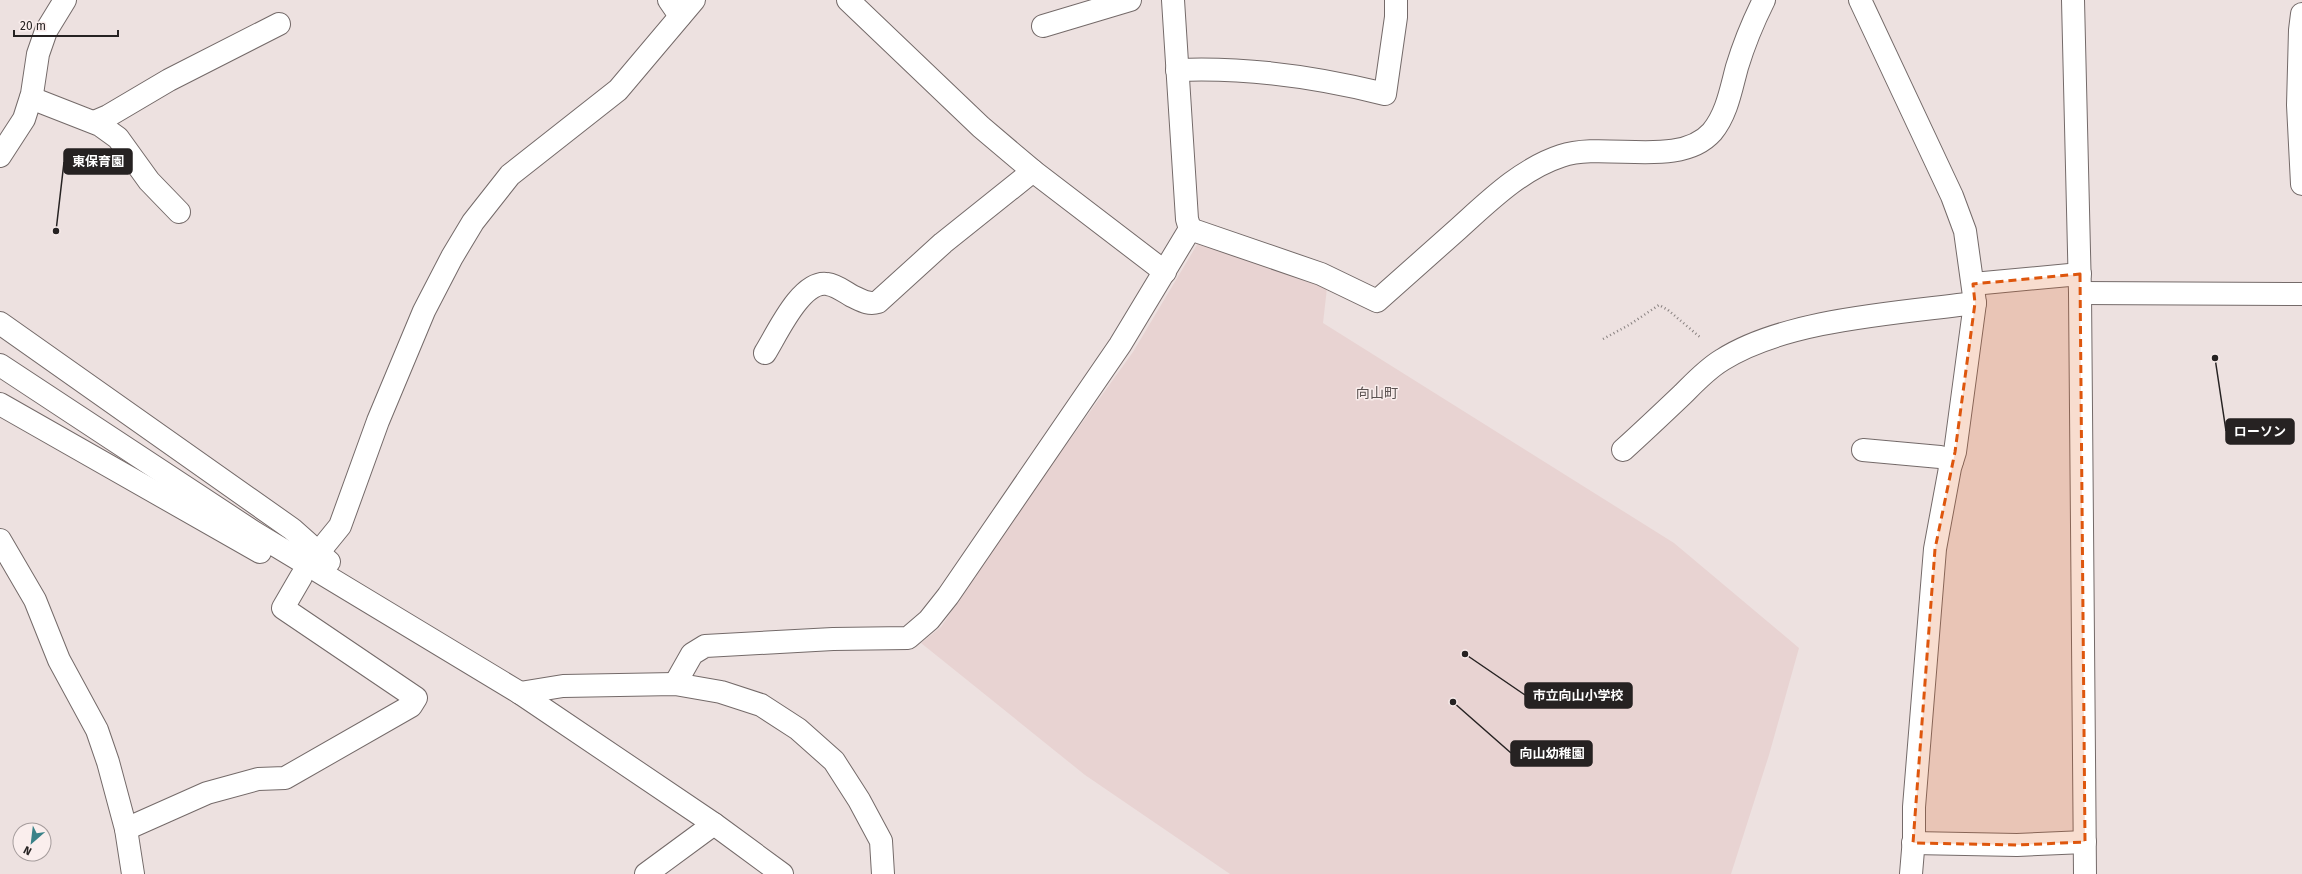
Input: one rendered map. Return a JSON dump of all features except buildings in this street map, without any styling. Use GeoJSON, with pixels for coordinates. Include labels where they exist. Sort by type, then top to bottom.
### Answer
{"type":"FeatureCollection","features":[{"type":"Feature","properties":{"kind":"street"},"geometry":{"type":"LineString","coordinates":[[0,156],[24,119],[31,98],[38,54],[46,32],[65,0]]}},
{"type":"Feature","properties":{"kind":"street"},"geometry":{"type":"LineString","coordinates":[[848,0],[981,127],[1033,171],[1165,272]]}},
{"type":"Feature","properties":{"kind":"street"},"geometry":{"type":"LineString","coordinates":[[1043,26],[1130,0]]}},
{"type":"Feature","properties":{"kind":"street"},"geometry":{"type":"LineString","coordinates":[[675,684],[692,654],[705,646],[833,639],[908,638],[929,620],[948,596],[1120,345],[1190,229],[1187,219],[1173,0]]}},
{"type":"Feature","properties":{"kind":"street"},"geometry":{"type":"LineString","coordinates":[[1178,70],[1254,70],[1349,86],[1385,94],[1395,24],[1396,0]]}},
{"type":"Feature","properties":{"kind":"street"},"geometry":{"type":"LineString","coordinates":[[1190,229],[1321,274],[1377,301],[1493,198],[1514,181],[1544,163],[1561,156],[1584,152],[1680,150],[1699,141],[1712,132],[1722,117],[1740,60],[1764,0]]}},
{"type":"Feature","properties":{"kind":"street"},"geometry":{"type":"LineString","coordinates":[[1860,0],[1952,196],[1965,231],[1974,294],[1955,452],[1935,549],[1910,874]]}},
{"type":"Feature","properties":{"kind":"street"},"geometry":{"type":"LineString","coordinates":[[2073,0],[2080,284],[2085,874]]}},
{"type":"Feature","properties":{"kind":"street"},"geometry":{"type":"LineString","coordinates":[[318,553],[340,526],[378,421],[424,311],[473,222],[515,170],[618,90],[681,5]]}},
{"type":"Feature","properties":{"kind":"street"},"geometry":{"type":"LineString","coordinates":[[2302,14],[2300,30],[2298,105],[2302,184]]}},
{"type":"Feature","properties":{"kind":"street"},"geometry":{"type":"LineString","coordinates":[[94,122],[108,116],[169,80],[278,24]]}},
{"type":"Feature","properties":{"kind":"street"},"geometry":{"type":"LineString","coordinates":[[31,98],[94,122],[118,138],[149,182],[179,212]]}},
{"type":"Feature","properties":{"kind":"street"},"geometry":{"type":"LineString","coordinates":[[765,353],[802,294],[818,285],[826,283],[862,301],[872,304],[878,302],[943,243],[1033,171]]}},
{"type":"Feature","properties":{"kind":"street"},"geometry":{"type":"LineString","coordinates":[[1623,450],[1693,385],[1724,359],[1757,343],[1807,328],[1974,294],[2080,284],[2302,294]]}},
{"type":"Feature","properties":{"kind":"street"},"geometry":{"type":"LineString","coordinates":[[0,323],[292,529],[318,553],[418,632]]}},
{"type":"Feature","properties":{"kind":"street"},"geometry":{"type":"LineString","coordinates":[[0,365],[255,533],[520,693],[714,824],[782,874]]}},
{"type":"Feature","properties":{"kind":"street"},"geometry":{"type":"LineString","coordinates":[[0,404],[301,577],[418,632]]}},
{"type":"Feature","properties":{"kind":"street"},"geometry":{"type":"LineString","coordinates":[[1863,450],[1940,457],[1952,461]]}},
{"type":"Feature","properties":{"kind":"street"},"geometry":{"type":"LineString","coordinates":[[0,540],[36,600],[59,660],[97,730],[108,762],[126,829],[133,874]]}},
{"type":"Feature","properties":{"kind":"street"},"geometry":{"type":"LineString","coordinates":[[126,829],[207,792],[258,779],[285,778],[411,706],[416,698],[283,608],[301,577]]}},
{"type":"Feature","properties":{"kind":"street"},"geometry":{"type":"LineString","coordinates":[[520,693],[563,686],[675,684],[721,692],[762,705],[798,729],[834,761],[859,800],[881,841],[883,874]]}},
{"type":"Feature","properties":{"kind":"street"},"geometry":{"type":"LineString","coordinates":[[646,874],[714,824]]}},
{"type":"Feature","properties":{"kind":"street"},"geometry":{"type":"LineString","coordinates":[[1913,843],[2017,845],[2085,842]]}},
{"type":"Feature","properties":{"kind":"path"},"geometry":{"type":"LineString","coordinates":[[1603,340],[1659,305],[1668,310],[1724,359]]}},
{"type":"Feature","properties":{"kind":"highlighted area"},"geometry":{"type":"Polygon","coordinates":[[[2080,274],[2085,842],[2017,845],[1913,843],[1935,549],[1955,452],[1975,303],[1973,284],[2080,274]]]}},
{"type":"Feature","properties":{"kind":"shaded area"},"geometry":{"type":"Polygon","coordinates":[[[1201,238],[1327,288],[1323,323],[1674,543],[1799,648],[1769,755],[1731,874],[1230,874],[1085,775],[921,643],[941,627],[1035,488],[1133,352],[1201,238]]]}},
{"type":"Feature","properties":{"kind":"place","name":"東保育園"},"geometry":{"type":"Point","coordinates":[56,231]}},
{"type":"Feature","properties":{"kind":"place","name":"ローソン"},"geometry":{"type":"Point","coordinates":[2215,358]}},
{"type":"Feature","properties":{"kind":"place","name":"市立向山小学校"},"geometry":{"type":"Point","coordinates":[1465,654]}},
{"type":"Feature","properties":{"kind":"place","name":"向山幼稚園"},"geometry":{"type":"Point","coordinates":[1453,702]}},
{"type":"Feature","properties":{"kind":"district","name":"向山町"},"geometry":{"type":"Point","coordinates":[1377,393]}}]}
